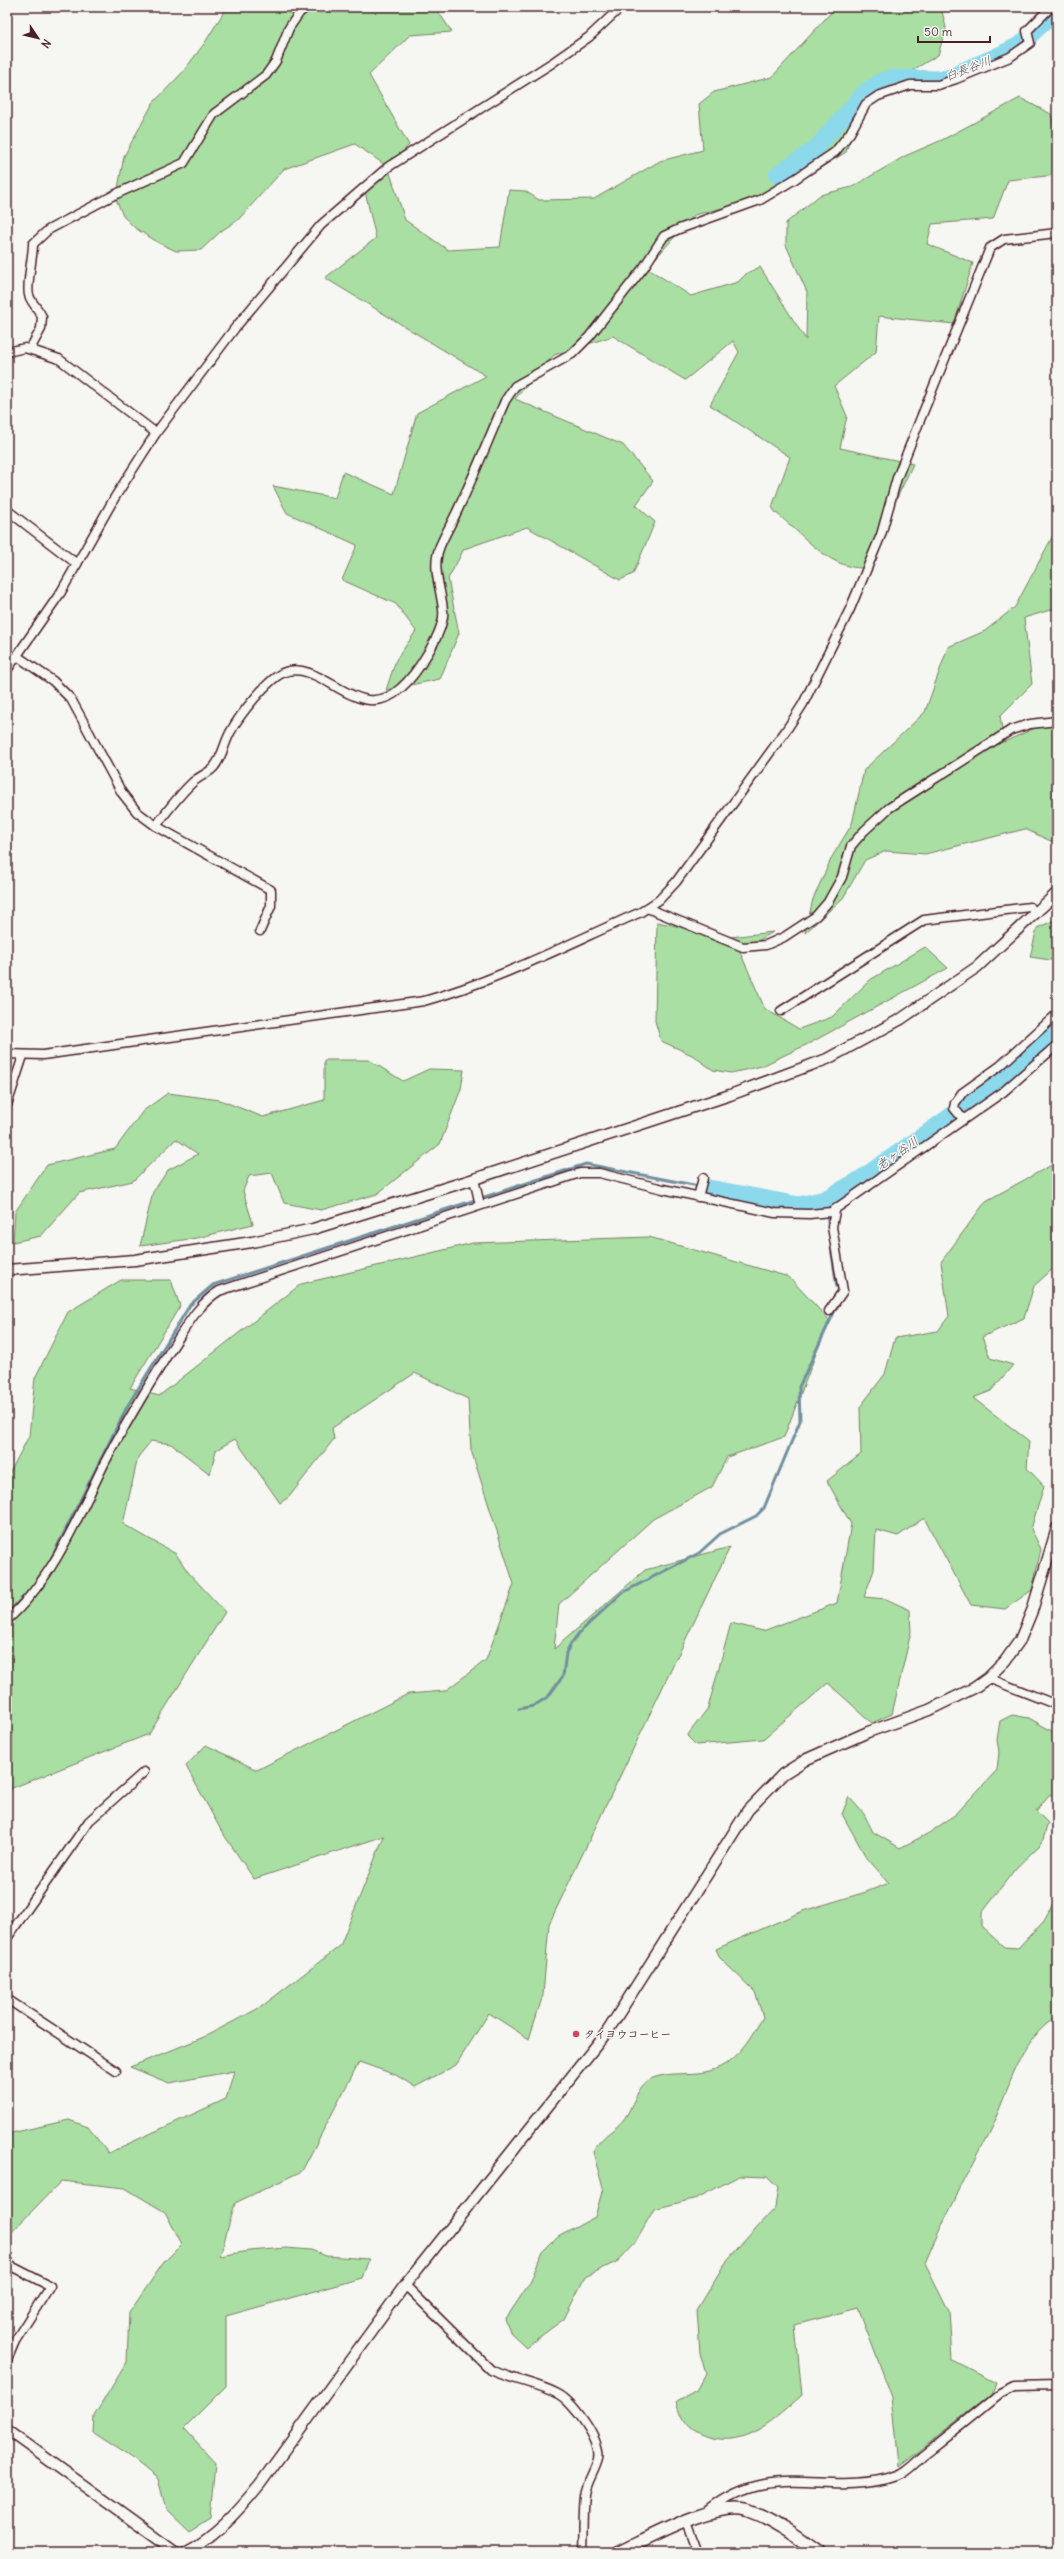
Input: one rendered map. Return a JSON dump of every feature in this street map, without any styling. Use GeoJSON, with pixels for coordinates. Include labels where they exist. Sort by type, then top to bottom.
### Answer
{"type":"FeatureCollection","features":[{"type":"Feature","properties":{"kind":"main road"},"geometry":{"type":"LineString","coordinates":[[619,2552],[707,2512],[746,2510],[783,2527],[819,2552]]}},
{"type":"Feature","properties":{"kind":"street"},"geometry":{"type":"LineString","coordinates":[[30,349],[41,329],[42,317],[29,296],[28,283],[33,265],[33,244],[48,230],[114,195],[184,163],[214,114],[266,75],[276,60],[289,28],[300,12],[307,7]]}},
{"type":"Feature","properties":{"kind":"street"},"geometry":{"type":"LineString","coordinates":[[7,670],[61,592],[114,497],[156,434],[235,328],[291,259],[338,210],[388,167],[589,37],[621,7]]}},
{"type":"Feature","properties":{"kind":"street"},"geometry":{"type":"LineString","coordinates":[[156,826],[194,781],[214,767],[231,731],[249,705],[283,672],[294,670],[306,672],[348,694],[373,701],[391,696],[402,688],[426,657],[442,623],[444,611],[435,567],[440,547],[461,505],[505,401],[515,386],[572,354],[589,337],[644,267],[664,236],[679,229],[760,200],[800,176],[835,152],[850,133],[866,104],[878,96],[910,85],[938,85],[1010,56],[1030,43],[1027,31],[1051,7]]}},
{"type":"Feature","properties":{"kind":"street"},"geometry":{"type":"LineString","coordinates":[[7,1054],[23,1056],[43,1055],[424,1002],[510,970],[647,908],[676,882],[803,704],[864,579],[881,535],[897,478],[990,248],[1004,239],[1057,233]]}},
{"type":"Feature","properties":{"kind":"street"},"geometry":{"type":"LineString","coordinates":[[7,352],[30,349],[59,358],[156,434]]}},
{"type":"Feature","properties":{"kind":"street"},"geometry":{"type":"LineString","coordinates":[[7,510],[77,564]]}},
{"type":"Feature","properties":{"kind":"street"},"geometry":{"type":"LineString","coordinates":[[17,656],[53,681],[71,699],[122,793],[137,812],[156,826],[271,890],[271,906],[260,931]]}},
{"type":"Feature","properties":{"kind":"street"},"geometry":{"type":"LineString","coordinates":[[647,908],[743,948],[766,945],[784,937],[816,916],[835,890],[852,846],[864,831],[889,808],[1010,730],[1030,724],[1057,721]]}},
{"type":"Feature","properties":{"kind":"street"},"geometry":{"type":"LineString","coordinates":[[7,1270],[135,1260],[252,1242],[313,1229],[475,1184],[730,1095],[827,1059],[901,1019],[970,971],[1057,893]]}},
{"type":"Feature","properties":{"kind":"street"},"geometry":{"type":"LineString","coordinates":[[781,1010],[924,920],[1030,907],[1036,913]]}},
{"type":"Feature","properties":{"kind":"street"},"geometry":{"type":"LineString","coordinates":[[963,1118],[954,1108],[954,1103],[962,1093],[1000,1066],[1057,1014]]}},
{"type":"Feature","properties":{"kind":"street"},"geometry":{"type":"LineString","coordinates":[[7,1620],[34,1592],[54,1564],[108,1456],[160,1367],[199,1308],[210,1297],[220,1291],[479,1203],[580,1173],[599,1173],[698,1197],[775,1213],[823,1214],[833,1211],[963,1118],[1004,1092],[1057,1045]]}},
{"type":"Feature","properties":{"kind":"street"},"geometry":{"type":"LineString","coordinates":[[7,1105],[23,1056]]}},
{"type":"Feature","properties":{"kind":"street"},"geometry":{"type":"LineString","coordinates":[[698,1197],[703,1178]]}},
{"type":"Feature","properties":{"kind":"street"},"geometry":{"type":"LineString","coordinates":[[475,1184],[479,1203]]}},
{"type":"Feature","properties":{"kind":"street"},"geometry":{"type":"LineString","coordinates":[[829,1311],[843,1291],[832,1227],[833,1211]]}},
{"type":"Feature","properties":{"kind":"street"},"geometry":{"type":"LineString","coordinates":[[185,2552],[210,2535],[239,2510],[260,2484],[405,2285],[607,2032],[626,2006],[726,1843],[764,1792],[783,1774],[806,1759],[868,1732],[929,1710],[974,1688],[988,1678],[1005,1661],[1020,1640],[1032,1611],[1057,1528]]}},
{"type":"Feature","properties":{"kind":"street"},"geometry":{"type":"LineString","coordinates":[[988,1678],[1057,1705]]}},
{"type":"Feature","properties":{"kind":"street"},"geometry":{"type":"LineString","coordinates":[[7,1938],[89,1821],[144,1772]]}},
{"type":"Feature","properties":{"kind":"street"},"geometry":{"type":"LineString","coordinates":[[7,1999],[116,2071]]}},
{"type":"Feature","properties":{"kind":"street"},"geometry":{"type":"LineString","coordinates":[[7,2264],[50,2286],[15,2341],[7,2360]]}},
{"type":"Feature","properties":{"kind":"street"},"geometry":{"type":"LineString","coordinates":[[405,2285],[492,2370],[508,2377],[543,2387],[560,2395],[574,2409],[590,2432],[598,2446],[598,2459],[585,2492],[584,2552]]}},
{"type":"Feature","properties":{"kind":"street"},"geometry":{"type":"LineString","coordinates":[[707,2512],[725,2496],[744,2488],[767,2483],[794,2480],[851,2483],[876,2481],[899,2475],[999,2394],[1013,2387],[1057,2386]]}},
{"type":"Feature","properties":{"kind":"street"},"geometry":{"type":"LineString","coordinates":[[7,2430],[176,2552]]}},
{"type":"Feature","properties":{"kind":"street"},"geometry":{"type":"LineString","coordinates":[[686,2522],[697,2552]]}},
{"type":"Feature","properties":{"kind":"green space"},"geometry":{"type":"Polygon","coordinates":[[[227,7],[435,7],[452,32],[410,35],[369,75],[409,145],[388,167],[355,144],[284,169],[238,220],[221,231],[201,250],[176,251],[159,243],[135,228],[123,216],[116,199],[124,156],[153,103],[182,73],[204,44],[227,7]]]}},
{"type":"Feature","properties":{"kind":"green space"},"geometry":{"type":"Polygon","coordinates":[[[836,7],[941,7],[946,28],[938,55],[913,70],[860,108],[846,152],[790,187],[769,197],[694,215],[647,268],[691,296],[738,282],[747,273],[760,267],[806,340],[807,292],[786,245],[786,223],[820,195],[852,187],[905,156],[942,140],[1020,98],[1051,114],[1057,138],[1057,175],[1008,180],[993,219],[932,224],[927,244],[973,263],[954,324],[879,316],[876,352],[834,386],[847,416],[840,448],[913,464],[864,568],[851,567],[839,563],[827,556],[776,513],[772,507],[790,457],[710,405],[739,352],[733,341],[685,380],[613,336],[554,355],[515,399],[623,445],[653,481],[636,505],[655,522],[633,574],[620,580],[527,527],[464,549],[448,579],[459,633],[440,679],[386,690],[396,660],[416,631],[396,604],[342,580],[357,545],[287,513],[273,486],[335,498],[343,472],[394,494],[417,413],[486,376],[325,278],[376,238],[364,187],[388,167],[405,220],[448,250],[500,247],[509,190],[525,191],[539,200],[594,199],[660,161],[703,150],[699,104],[714,92],[772,77],[836,7]]]}},
{"type":"Feature","properties":{"kind":"green space"},"geometry":{"type":"Polygon","coordinates":[[[1057,528],[1057,608],[1024,618],[1032,684],[1000,716],[1004,742],[1057,718],[1057,844],[1025,829],[925,854],[886,851],[865,860],[843,898],[805,933],[813,899],[832,857],[852,824],[864,770],[925,712],[948,647],[985,631],[1015,607],[1057,528]]]}},
{"type":"Feature","properties":{"kind":"green space"},"geometry":{"type":"Polygon","coordinates":[[[1057,919],[1057,961],[1030,957],[1037,928],[1057,919]]]}},
{"type":"Feature","properties":{"kind":"green space"},"geometry":{"type":"Polygon","coordinates":[[[657,922],[730,937],[773,932],[740,952],[765,1009],[799,1029],[832,1017],[870,980],[925,947],[948,968],[810,1043],[762,1066],[731,1073],[713,1070],[692,1055],[661,1041],[655,1021],[657,922]]]}},
{"type":"Feature","properties":{"kind":"green space"},"geometry":{"type":"Polygon","coordinates":[[[324,1060],[369,1060],[403,1081],[429,1069],[464,1070],[461,1089],[440,1144],[377,1194],[321,1210],[284,1203],[272,1173],[249,1176],[243,1191],[253,1224],[197,1238],[140,1246],[153,1192],[168,1170],[198,1154],[176,1139],[133,1181],[79,1193],[41,1236],[13,1242],[15,1212],[47,1165],[115,1149],[143,1111],[168,1093],[220,1100],[263,1117],[324,1100],[324,1060]]]}},
{"type":"Feature","properties":{"kind":"green space"},"geometry":{"type":"Polygon","coordinates":[[[1057,1162],[1057,1265],[1034,1286],[1024,1318],[982,1337],[990,1358],[1013,1365],[991,1391],[973,1398],[1029,1441],[1027,1468],[1044,1486],[1031,1529],[1041,1549],[1032,1590],[1005,1609],[971,1605],[924,1518],[898,1536],[876,1530],[874,1570],[864,1597],[886,1599],[910,1610],[911,1632],[892,1714],[872,1723],[828,1683],[763,1739],[696,1745],[687,1736],[708,1708],[731,1623],[763,1631],[837,1603],[851,1524],[827,1481],[861,1454],[860,1407],[885,1374],[895,1338],[938,1331],[949,1316],[941,1262],[986,1201],[1057,1162]]]}},
{"type":"Feature","properties":{"kind":"green space"},"geometry":{"type":"Polygon","coordinates":[[[649,1237],[789,1277],[829,1320],[784,1437],[727,1457],[712,1487],[653,1519],[559,1604],[554,1649],[645,1570],[730,1547],[549,1924],[543,1995],[529,2039],[489,2013],[456,2065],[415,2087],[396,2075],[359,2062],[302,2171],[235,2203],[220,2256],[249,2251],[286,2248],[311,2250],[326,2256],[369,2259],[362,2278],[226,2316],[226,2386],[184,2428],[215,2462],[210,2518],[189,2531],[166,2509],[158,2479],[133,2459],[93,2433],[94,2416],[127,2362],[129,2313],[164,2262],[182,2244],[165,2212],[125,2188],[61,2181],[7,2237],[7,2134],[69,2120],[88,2127],[108,2153],[226,2099],[234,2071],[169,2083],[130,2067],[204,2037],[261,2007],[340,1946],[384,1836],[254,1879],[222,1832],[186,1766],[206,1745],[257,1770],[408,1694],[445,1691],[486,1660],[514,1584],[471,1450],[468,1399],[415,1373],[332,1428],[334,1439],[289,1497],[280,1503],[235,1439],[216,1450],[210,1474],[171,1444],[151,1441],[138,1457],[123,1524],[176,1554],[188,1572],[225,1612],[149,1734],[7,1790],[7,1478],[29,1436],[35,1378],[68,1312],[121,1280],[171,1280],[180,1306],[130,1388],[159,1396],[301,1284],[473,1243],[649,1237]]]}},
{"type":"Feature","properties":{"kind":"green space"},"geometry":{"type":"Polygon","coordinates":[[[1012,1715],[1029,1718],[1057,1734],[1057,1794],[1049,1795],[1036,1811],[1048,1823],[1042,1843],[1016,1868],[982,1912],[982,1927],[1004,1947],[1018,1948],[1044,1920],[1057,1897],[1057,2017],[1044,2026],[1033,2038],[1024,2052],[990,2130],[948,2212],[925,2263],[949,2311],[952,2360],[995,2382],[991,2394],[899,2466],[892,2397],[858,2308],[795,2325],[802,2395],[782,2413],[760,2429],[748,2435],[723,2439],[709,2437],[691,2428],[684,2420],[677,2401],[698,2389],[706,2374],[700,2353],[697,2310],[728,2259],[775,2207],[778,2188],[767,2177],[739,2176],[697,2198],[654,2209],[634,2244],[618,2261],[585,2277],[564,2319],[526,2347],[510,2332],[505,2320],[531,2281],[541,2254],[558,2237],[595,2217],[603,2188],[593,2152],[597,2146],[604,2137],[624,2119],[640,2089],[650,2080],[662,2075],[705,2072],[716,2069],[725,2064],[747,2043],[763,2017],[755,1992],[720,1958],[716,1949],[803,1911],[866,1892],[889,1883],[866,1857],[842,1814],[849,1797],[864,1814],[873,1832],[900,1848],[929,1833],[955,1815],[997,1770],[999,1752],[997,1740],[1000,1721],[1012,1715]]]}},
{"type":"Feature","properties":{"kind":"waterway","name":"白長谷川"},"geometry":{"type":"LineString","coordinates":[[777,175],[815,149],[865,92],[882,81],[892,78],[943,79],[1021,44],[1053,14],[1057,7]]}},
{"type":"Feature","properties":{"kind":"waterway","name":"老ヶ谷川"},"geometry":{"type":"LineString","coordinates":[[709,1188],[799,1205],[825,1199],[859,1180],[941,1123],[1000,1079],[1057,1028]]}},
{"type":"Feature","properties":{"kind":"waterway"},"geometry":{"type":"LineString","coordinates":[[50,1561],[128,1405],[190,1305],[213,1285],[586,1164],[709,1188]]}},
{"type":"Feature","properties":{"kind":"waterway"},"geometry":{"type":"LineString","coordinates":[[825,1199],[829,1228]]}},
{"type":"Feature","properties":{"kind":"waterway"},"geometry":{"type":"LineString","coordinates":[[831,1247],[837,1287]]}},
{"type":"Feature","properties":{"kind":"waterway"},"geometry":{"type":"LineString","coordinates":[[519,1709],[533,1706],[548,1697],[563,1676],[566,1653],[570,1645],[579,1633],[622,1593],[699,1553],[720,1534],[756,1516],[764,1508],[800,1421],[799,1387],[836,1308]]}},
{"type":"Feature","properties":{"kind":"waterway"},"geometry":{"type":"LineString","coordinates":[[32,1588],[41,1574]]}},
{"type":"Feature","properties":{"kind":"waterway"},"geometry":{"type":"LineString","coordinates":[[7,1614],[28,1592]]}},
{"type":"Feature","properties":{"kind":"place","name":"タイヨウコーヒー"},"geometry":{"type":"Point","coordinates":[576,2034]}}]}
